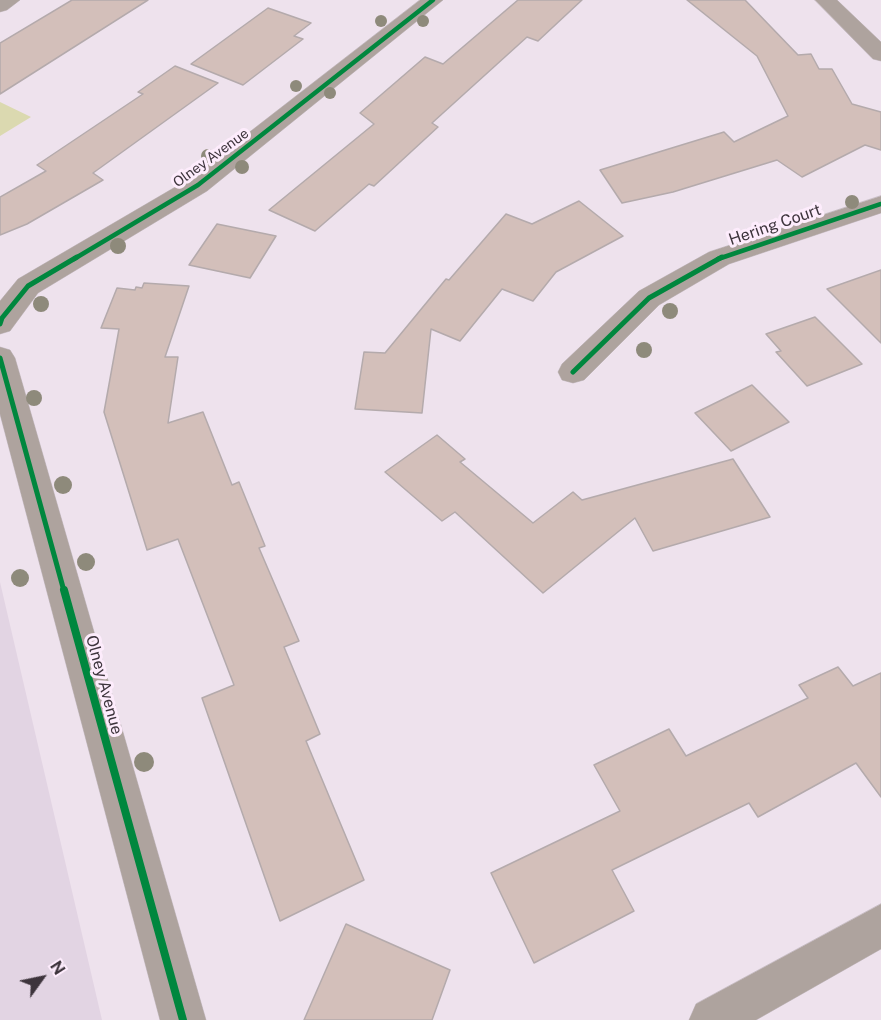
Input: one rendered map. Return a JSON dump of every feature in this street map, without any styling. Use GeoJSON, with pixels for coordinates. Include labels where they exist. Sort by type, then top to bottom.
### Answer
{"type":"FeatureCollection","features":[{"type":"Feature","properties":{"kind":"street"},"geometry":{"type":"LineString","coordinates":[[0,6],[10,0]]}},
{"type":"Feature","properties":{"kind":"street","name":"Olney Avenue"},"geometry":{"type":"LineString","coordinates":[[0,324],[2,318],[28,286],[198,185],[433,0]]}},
{"type":"Feature","properties":{"kind":"street"},"geometry":{"type":"LineString","coordinates":[[825,0],[881,54]]}},
{"type":"Feature","properties":{"kind":"street","name":"Hering Court"},"geometry":{"type":"LineString","coordinates":[[573,372],[648,298],[719,258],[881,204]]}},
{"type":"Feature","properties":{"kind":"street","name":"Olney Avenue"},"geometry":{"type":"LineString","coordinates":[[0,358],[183,1020]]}},
{"type":"Feature","properties":{"kind":"street"},"geometry":{"type":"LineString","coordinates":[[712,1020],[881,925]]}},
{"type":"Feature","properties":{"kind":"shaded area"},"geometry":{"type":"Polygon","coordinates":[[[0,102],[31,117],[0,136],[0,102]]]}},
{"type":"Feature","properties":{"kind":"shaded area"},"geometry":{"type":"Polygon","coordinates":[[[0,582],[102,1020],[0,1020],[0,582]]]}},
{"type":"Feature","properties":{"kind":"building"},"geometry":{"type":"Polygon","coordinates":[[[72,0],[148,0],[0,94],[0,43],[72,0]]]}},
{"type":"Feature","properties":{"kind":"building"},"geometry":{"type":"Polygon","coordinates":[[[518,0],[582,0],[538,41],[527,37],[432,123],[438,127],[374,186],[369,184],[315,231],[269,210],[374,124],[360,113],[425,57],[443,64],[518,0]]]}},
{"type":"Feature","properties":{"kind":"building"},"geometry":{"type":"Polygon","coordinates":[[[687,0],[745,0],[798,55],[811,54],[819,69],[832,69],[852,104],[881,112],[881,150],[865,145],[802,177],[777,160],[673,192],[622,203],[600,170],[724,132],[734,142],[788,116],[757,56],[687,0]]]}},
{"type":"Feature","properties":{"kind":"building"},"geometry":{"type":"Polygon","coordinates":[[[268,8],[311,23],[294,36],[303,39],[243,85],[191,64],[268,8]]]}},
{"type":"Feature","properties":{"kind":"building"},"geometry":{"type":"Polygon","coordinates":[[[175,66],[218,83],[93,173],[103,180],[27,224],[0,235],[0,197],[46,171],[37,165],[143,94],[138,92],[175,66]]]}},
{"type":"Feature","properties":{"kind":"building"},"geometry":{"type":"Polygon","coordinates":[[[579,201],[623,236],[556,272],[533,301],[502,289],[460,341],[431,329],[422,413],[355,409],[364,352],[385,353],[446,279],[449,280],[506,214],[532,224],[579,201]]]}},
{"type":"Feature","properties":{"kind":"building"},"geometry":{"type":"Polygon","coordinates":[[[217,224],[276,236],[250,278],[189,265],[217,224]]]}},
{"type":"Feature","properties":{"kind":"building"},"geometry":{"type":"Polygon","coordinates":[[[881,270],[881,343],[827,289],[881,270]]]}},
{"type":"Feature","properties":{"kind":"building"},"geometry":{"type":"Polygon","coordinates":[[[144,283],[189,286],[165,357],[178,357],[168,423],[203,412],[232,485],[239,482],[265,546],[259,548],[299,641],[284,647],[320,734],[306,741],[364,880],[280,921],[202,698],[234,685],[178,539],[147,550],[104,412],[119,329],[101,328],[117,288],[135,290],[136,287],[142,288],[144,283]]]}},
{"type":"Feature","properties":{"kind":"building"},"geometry":{"type":"Polygon","coordinates":[[[815,317],[862,364],[807,386],[776,352],[781,351],[766,334],[815,317]]]}},
{"type":"Feature","properties":{"kind":"building"},"geometry":{"type":"Polygon","coordinates":[[[752,385],[789,422],[731,451],[695,413],[752,385]]]}},
{"type":"Feature","properties":{"kind":"building"},"geometry":{"type":"Polygon","coordinates":[[[437,435],[465,459],[460,462],[533,523],[573,492],[582,500],[733,459],[770,517],[653,551],[635,518],[543,593],[455,512],[442,521],[385,472],[437,435]]]}},
{"type":"Feature","properties":{"kind":"building"},"geometry":{"type":"Polygon","coordinates":[[[838,667],[853,686],[881,673],[881,797],[856,763],[758,817],[749,803],[612,870],[634,911],[534,963],[491,873],[620,811],[594,765],[669,729],[686,756],[808,698],[799,685],[838,667]]]}},
{"type":"Feature","properties":{"kind":"building"},"geometry":{"type":"Polygon","coordinates":[[[346,924],[450,970],[432,1020],[304,1020],[346,924]]]}},
{"type":"Feature","properties":{"kind":"cycle path"},"geometry":{"type":"LineString","coordinates":[[0,324],[2,318],[28,286],[198,185],[433,0]]}},
{"type":"Feature","properties":{"kind":"cycle path"},"geometry":{"type":"LineString","coordinates":[[573,372],[649,298],[719,258],[881,204]]}},
{"type":"Feature","properties":{"kind":"cycle path"},"geometry":{"type":"LineString","coordinates":[[0,358],[183,1020]]}}]}
